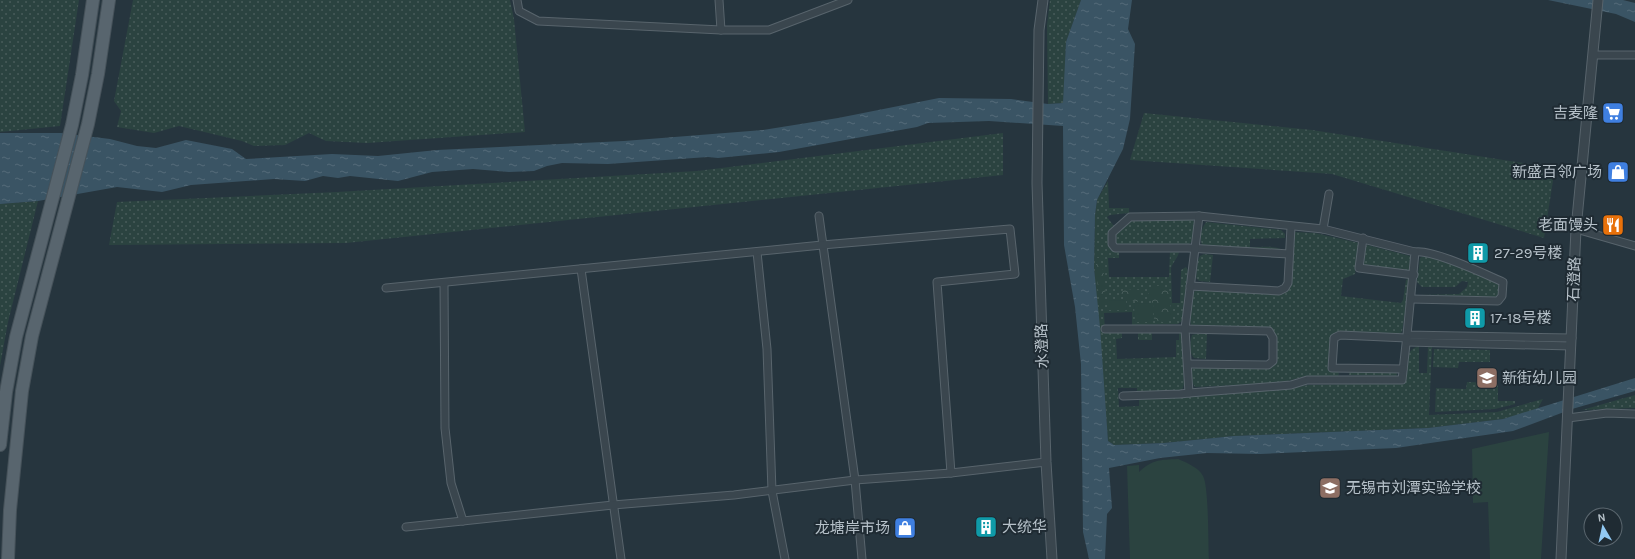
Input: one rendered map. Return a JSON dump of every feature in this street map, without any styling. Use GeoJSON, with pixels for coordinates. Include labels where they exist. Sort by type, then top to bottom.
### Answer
{"type":"FeatureCollection","features":[{"type":"Feature","properties":{"kind":"main road"},"geometry":{"type":"LineString","coordinates":[[0,445],[6,392],[16,337],[72,125],[82,75],[93,0]]}},
{"type":"Feature","properties":{"kind":"main road"},"geometry":{"type":"LineString","coordinates":[[8,559],[10,510],[22,391],[32,336],[88,124],[98,74],[109,0]]}},
{"type":"Feature","properties":{"kind":"main road"},"geometry":{"type":"LineString","coordinates":[[42,238],[47,250],[56,246]]}},
{"type":"Feature","properties":{"kind":"main road"},"geometry":{"type":"LineString","coordinates":[[29,286],[39,284],[44,290]]}},
{"type":"Feature","properties":{"kind":"street"},"geometry":{"type":"LineString","coordinates":[[517,0],[519,11],[538,21],[721,30],[769,30],[848,0]]}},
{"type":"Feature","properties":{"kind":"street"},"geometry":{"type":"LineString","coordinates":[[719,0],[721,30]]}},
{"type":"Feature","properties":{"kind":"street","name":"水澄路"},"geometry":{"type":"LineString","coordinates":[[1043,0],[1039,30],[1037,183],[1046,462],[1052,559]]}},
{"type":"Feature","properties":{"kind":"street","name":"石澄路"},"geometry":{"type":"LineString","coordinates":[[1562,559],[1576,229],[1598,0]]}},
{"type":"Feature","properties":{"kind":"street"},"geometry":{"type":"LineString","coordinates":[[1593,55],[1635,55]]}},
{"type":"Feature","properties":{"kind":"street"},"geometry":{"type":"LineString","coordinates":[[1323,229],[1329,194]]}},
{"type":"Feature","properties":{"kind":"street"},"geometry":{"type":"LineString","coordinates":[[819,216],[855,480],[862,559]]}},
{"type":"Feature","properties":{"kind":"street"},"geometry":{"type":"LineString","coordinates":[[1289,254],[1194,249],[1115,248],[1111,239],[1114,230],[1130,216],[1199,216],[1323,229],[1416,252],[1422,251],[1503,282],[1502,296],[1498,301],[1411,299]]}},
{"type":"Feature","properties":{"kind":"street"},"geometry":{"type":"LineString","coordinates":[[1189,393],[1185,329],[1199,216]]}},
{"type":"Feature","properties":{"kind":"street"},"geometry":{"type":"LineString","coordinates":[[1190,286],[1279,291],[1285,288],[1288,283],[1291,228]]}},
{"type":"Feature","properties":{"kind":"street"},"geometry":{"type":"LineString","coordinates":[[386,288],[822,245],[1010,229],[1015,274],[937,282],[951,473]]}},
{"type":"Feature","properties":{"kind":"street"},"geometry":{"type":"LineString","coordinates":[[1576,229],[1635,246]]}},
{"type":"Feature","properties":{"kind":"street"},"geometry":{"type":"LineString","coordinates":[[1363,238],[1359,268],[1414,275]]}},
{"type":"Feature","properties":{"kind":"street"},"geometry":{"type":"LineString","coordinates":[[757,252],[767,349],[772,491],[784,559]]}},
{"type":"Feature","properties":{"kind":"street"},"geometry":{"type":"LineString","coordinates":[[1123,396],[1180,394],[1291,385],[1308,380],[1402,380],[1416,252]]}},
{"type":"Feature","properties":{"kind":"street"},"geometry":{"type":"LineString","coordinates":[[581,269],[621,559]]}},
{"type":"Feature","properties":{"kind":"street"},"geometry":{"type":"LineString","coordinates":[[444,283],[445,428],[451,483],[463,521]]}},
{"type":"Feature","properties":{"kind":"street"},"geometry":{"type":"LineString","coordinates":[[1105,329],[1185,329],[1269,332],[1273,338],[1272,361],[1268,365],[1188,364]]}},
{"type":"Feature","properties":{"kind":"street"},"geometry":{"type":"LineString","coordinates":[[1403,369],[1332,368],[1332,345],[1334,338],[1336,336],[1346,335],[1571,342]]}},
{"type":"Feature","properties":{"kind":"street"},"geometry":{"type":"LineString","coordinates":[[1344,380],[1345,368]]}},
{"type":"Feature","properties":{"kind":"street"},"geometry":{"type":"LineString","coordinates":[[1568,418],[1607,413],[1635,414]]}},
{"type":"Feature","properties":{"kind":"street"},"geometry":{"type":"LineString","coordinates":[[406,527],[772,491],[855,480],[951,473],[1046,462]]}},
{"type":"Feature","properties":{"kind":"green space"},"geometry":{"type":"Polygon","coordinates":[[[0,0],[79,0],[60,126],[0,132],[0,0]]]}},
{"type":"Feature","properties":{"kind":"green space"},"geometry":{"type":"Polygon","coordinates":[[[133,0],[510,0],[514,19],[525,132],[367,143],[326,141],[309,133],[285,145],[254,146],[242,141],[179,126],[154,133],[117,127],[121,111],[114,101],[133,0]]]}},
{"type":"Feature","properties":{"kind":"green space"},"geometry":{"type":"Polygon","coordinates":[[[1050,0],[1081,0],[1066,42],[1064,103],[1048,104],[1047,25],[1050,0]]]}},
{"type":"Feature","properties":{"kind":"green space"},"geometry":{"type":"Polygon","coordinates":[[[1144,113],[1312,130],[1555,168],[1544,238],[1332,174],[1130,160],[1144,113]]]}},
{"type":"Feature","properties":{"kind":"green space"},"geometry":{"type":"Polygon","coordinates":[[[1003,133],[1003,175],[346,243],[109,245],[117,202],[337,192],[697,171],[1003,133]]]}},
{"type":"Feature","properties":{"kind":"green space"},"geometry":{"type":"Polygon","coordinates":[[[1108,181],[1109,208],[1129,208],[1129,213],[1110,215],[1107,217],[1114,226],[1109,244],[1111,251],[1119,251],[1119,258],[1108,258],[1109,277],[1169,277],[1170,251],[1177,251],[1179,252],[1171,268],[1172,303],[1180,303],[1181,270],[1186,267],[1188,270],[1182,321],[1178,324],[1132,325],[1132,312],[1104,313],[1105,332],[1122,332],[1122,338],[1116,339],[1117,359],[1176,357],[1176,340],[1179,340],[1179,332],[1182,332],[1184,384],[1180,392],[1137,393],[1137,388],[1118,388],[1119,407],[1139,406],[1139,399],[1277,390],[1309,385],[1405,383],[1408,356],[1414,348],[1419,346],[1419,373],[1427,373],[1428,346],[1432,347],[1429,415],[1497,412],[1543,399],[1537,410],[1503,419],[1428,428],[1234,436],[1164,443],[1114,445],[1108,441],[1094,268],[1095,215],[1097,200],[1108,181]]]}},
{"type":"Feature","properties":{"kind":"green space"},"geometry":{"type":"Polygon","coordinates":[[[38,201],[8,322],[0,366],[0,204],[38,201]]]}},
{"type":"Feature","properties":{"kind":"green space"},"geometry":{"type":"Polygon","coordinates":[[[1191,218],[1195,223],[1193,241],[1187,245],[1118,247],[1115,244],[1115,233],[1131,219],[1191,218]]]}},
{"type":"Feature","properties":{"kind":"green space"},"geometry":{"type":"Polygon","coordinates":[[[1206,222],[1281,230],[1285,234],[1285,238],[1250,239],[1250,247],[1273,247],[1285,252],[1204,248],[1201,242],[1201,235],[1206,222]]]}},
{"type":"Feature","properties":{"kind":"green space"},"geometry":{"type":"Polygon","coordinates":[[[1294,232],[1315,233],[1359,243],[1355,274],[1343,279],[1341,296],[1401,303],[1403,300],[1406,280],[1410,280],[1402,332],[1399,334],[1339,333],[1331,337],[1329,370],[1338,371],[1338,376],[1306,376],[1280,383],[1195,387],[1192,381],[1192,369],[1196,366],[1269,367],[1274,334],[1192,326],[1190,315],[1193,293],[1198,289],[1283,293],[1294,232]]]}},
{"type":"Feature","properties":{"kind":"green space"},"geometry":{"type":"Polygon","coordinates":[[[1367,245],[1410,256],[1411,261],[1409,271],[1405,272],[1363,266],[1363,255],[1367,245]]]}},
{"type":"Feature","properties":{"kind":"green space"},"geometry":{"type":"Polygon","coordinates":[[[1204,254],[1213,255],[1210,282],[1199,281],[1196,278],[1198,260],[1200,256],[1204,254]]]}},
{"type":"Feature","properties":{"kind":"green space"},"geometry":{"type":"Polygon","coordinates":[[[1425,255],[1496,281],[1499,285],[1498,296],[1494,298],[1420,295],[1459,294],[1467,287],[1468,282],[1462,281],[1455,287],[1422,287],[1417,282],[1420,258],[1425,255]]]}},
{"type":"Feature","properties":{"kind":"green space"},"geometry":{"type":"Polygon","coordinates":[[[1096,258],[1099,258],[1104,277],[1105,296],[1103,309],[1100,309],[1096,258]]]}},
{"type":"Feature","properties":{"kind":"green space"},"geometry":{"type":"Polygon","coordinates":[[[1161,285],[1169,289],[1170,304],[1173,315],[1170,321],[1164,322],[1154,319],[1153,304],[1148,297],[1148,291],[1161,285]]]}},
{"type":"Feature","properties":{"kind":"green space"},"geometry":{"type":"Polygon","coordinates":[[[1125,289],[1140,290],[1140,300],[1137,302],[1121,296],[1121,292],[1125,289]]]}},
{"type":"Feature","properties":{"kind":"green space"},"geometry":{"type":"Polygon","coordinates":[[[1126,300],[1127,310],[1109,310],[1109,301],[1126,300]]]}},
{"type":"Feature","properties":{"kind":"green space"},"geometry":{"type":"Polygon","coordinates":[[[1151,303],[1151,322],[1135,322],[1134,304],[1151,303]]]}},
{"type":"Feature","properties":{"kind":"green space"},"geometry":{"type":"Polygon","coordinates":[[[1138,332],[1152,332],[1152,340],[1138,340],[1138,332]]]}},
{"type":"Feature","properties":{"kind":"green space"},"geometry":{"type":"Polygon","coordinates":[[[1207,334],[1206,359],[1194,358],[1192,356],[1190,347],[1191,338],[1192,335],[1207,334]]]}},
{"type":"Feature","properties":{"kind":"green space"},"geometry":{"type":"Polygon","coordinates":[[[1434,349],[1490,350],[1490,362],[1459,362],[1458,368],[1433,367],[1434,349]]]}},
{"type":"Feature","properties":{"kind":"green space"},"geometry":{"type":"Polygon","coordinates":[[[1350,371],[1396,372],[1397,374],[1396,376],[1349,375],[1350,371]]]}},
{"type":"Feature","properties":{"kind":"green space"},"geometry":{"type":"Polygon","coordinates":[[[1467,382],[1498,383],[1498,401],[1515,401],[1515,404],[1495,409],[1435,412],[1436,388],[1466,389],[1467,382]]]}},
{"type":"Feature","properties":{"kind":"green space"},"geometry":{"type":"Polygon","coordinates":[[[1635,395],[1635,408],[1582,410],[1635,395]]]}},
{"type":"Feature","properties":{"kind":"green space"},"geometry":{"type":"Polygon","coordinates":[[[1549,432],[1541,559],[1490,559],[1488,502],[1473,503],[1472,449],[1549,432]]]}},
{"type":"Feature","properties":{"kind":"green space"},"geometry":{"type":"Polygon","coordinates":[[[1178,459],[1198,470],[1203,476],[1205,482],[1209,559],[1130,559],[1127,466],[1139,465],[1139,472],[1153,462],[1178,459]]]}},
{"type":"Feature","properties":{"kind":"water"},"geometry":{"type":"Polygon","coordinates":[[[1081,0],[1132,0],[1128,29],[1135,44],[1130,119],[1123,149],[1097,200],[1095,215],[1094,268],[1100,327],[1108,441],[1114,445],[1164,443],[1234,436],[1428,428],[1503,419],[1635,378],[1635,391],[1572,409],[1513,431],[1396,448],[1260,454],[1207,453],[1160,458],[1109,468],[1112,508],[1107,514],[1105,559],[1089,559],[1083,532],[1081,364],[1075,307],[1064,245],[1063,126],[989,121],[928,123],[917,127],[779,152],[718,158],[708,157],[608,164],[562,163],[547,166],[534,171],[509,172],[473,169],[432,172],[398,181],[350,176],[338,178],[323,176],[305,181],[274,179],[191,185],[162,192],[117,187],[38,201],[0,204],[0,133],[61,133],[110,139],[137,146],[156,148],[186,140],[232,149],[246,159],[332,154],[378,156],[437,150],[624,141],[763,130],[838,118],[939,98],[1011,99],[1048,104],[1063,103],[1066,42],[1081,0]]]}},
{"type":"Feature","properties":{"kind":"water"},"geometry":{"type":"Polygon","coordinates":[[[1548,0],[1623,0],[1635,3],[1635,22],[1616,14],[1548,0]]]}},
{"type":"Feature","properties":{"kind":"place","name":"吉麦隆"},"geometry":{"type":"Point","coordinates":[1613,113]}},
{"type":"Feature","properties":{"kind":"place","name":"新盛百邻广场"},"geometry":{"type":"Point","coordinates":[1618,172]}},
{"type":"Feature","properties":{"kind":"place","name":"老面馒头"},"geometry":{"type":"Point","coordinates":[1613,225]}},
{"type":"Feature","properties":{"kind":"place","name":"27-29号楼"},"geometry":{"type":"Point","coordinates":[1478,253]}},
{"type":"Feature","properties":{"kind":"place","name":"17-18号楼"},"geometry":{"type":"Point","coordinates":[1475,318]}},
{"type":"Feature","properties":{"kind":"place","name":"新街幼儿园"},"geometry":{"type":"Point","coordinates":[1487,378]}},
{"type":"Feature","properties":{"kind":"place","name":"无锡市刘潭实验学校"},"geometry":{"type":"Point","coordinates":[1330,488]}},
{"type":"Feature","properties":{"kind":"place","name":"大统华"},"geometry":{"type":"Point","coordinates":[986,527]}},
{"type":"Feature","properties":{"kind":"place","name":"龙塘岸市场"},"geometry":{"type":"Point","coordinates":[905,528]}}]}
